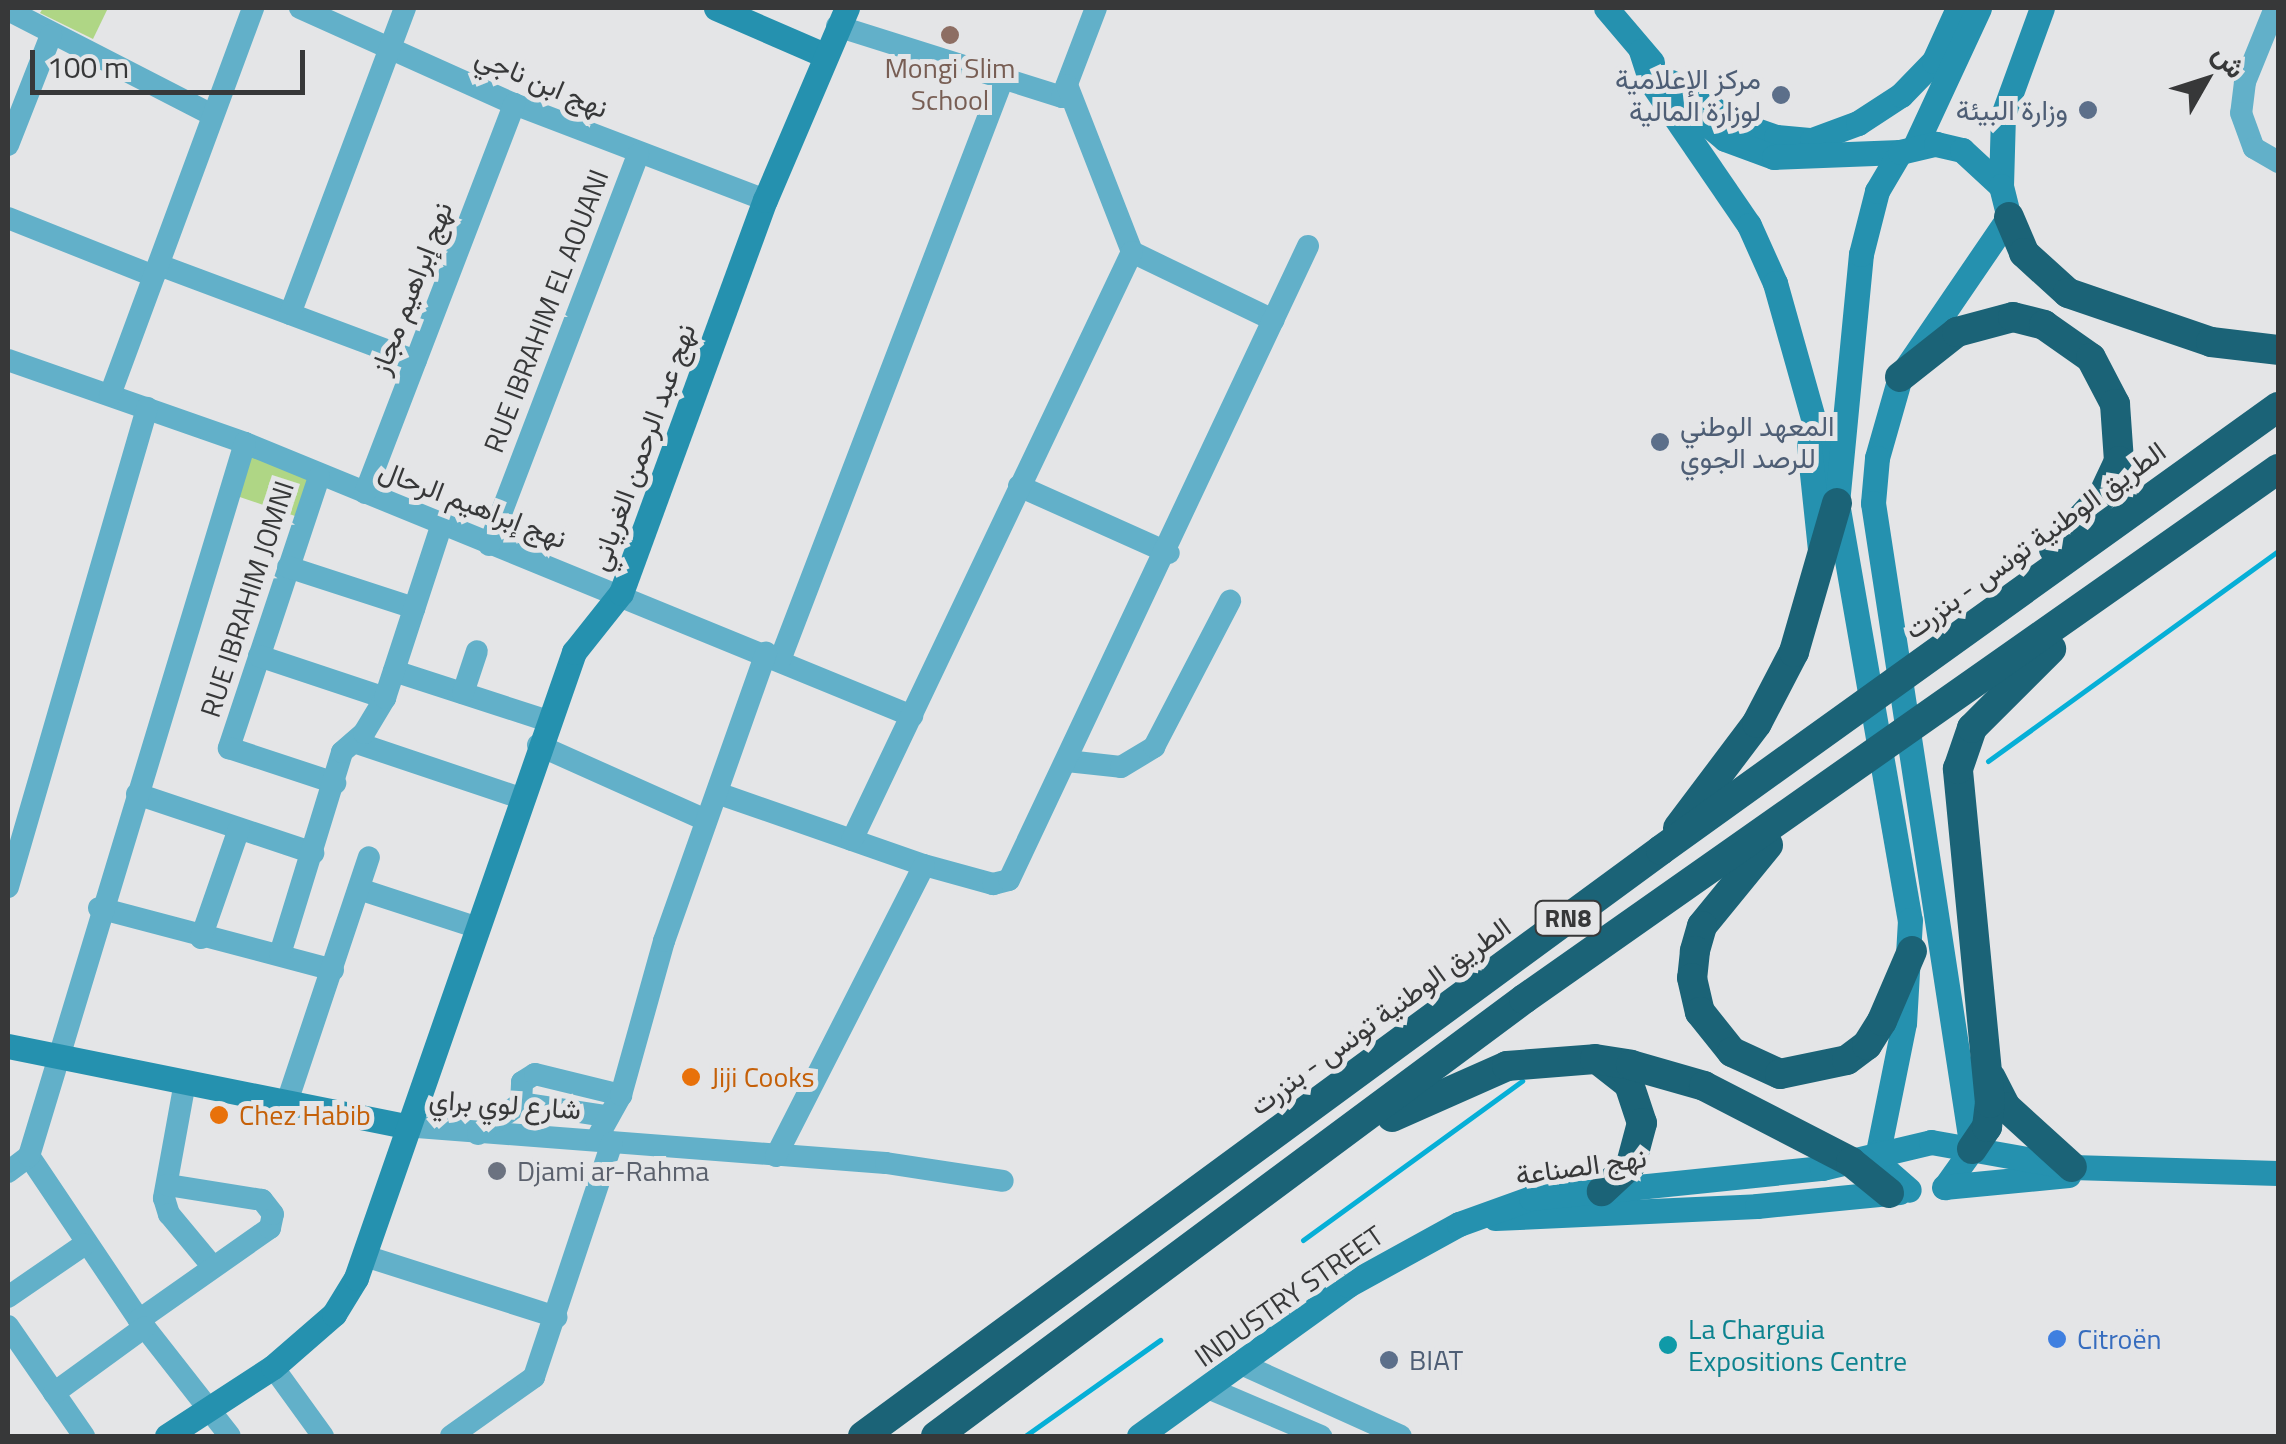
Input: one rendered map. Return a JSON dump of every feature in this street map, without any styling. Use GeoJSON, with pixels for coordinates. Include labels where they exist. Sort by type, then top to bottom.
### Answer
{"type":"FeatureCollection","features":[{"type":"Feature","properties":{"kind":"highway"},"geometry":{"type":"LineString","coordinates":[[2009,217],[2024,253],[2068,293],[2211,342],[2278,350]]}},
{"type":"Feature","properties":{"kind":"highway"},"geometry":{"type":"LineString","coordinates":[[1900,377],[1957,332],[2013,317],[2072,340],[2110,382],[2120,426],[2119,461],[2103,495],[2022,588]]}},
{"type":"Feature","properties":{"kind":"highway","name":"الطريق الوطنية تونس - بنزرت"},"geometry":{"type":"LineString","coordinates":[[863,1436],[1661,850],[2278,408]]}},
{"type":"Feature","properties":{"kind":"highway","name":"RN8"},"geometry":{"type":"LineString","coordinates":[[936,1436],[1319,1156],[1524,999],[1816,798],[2278,469]]}},
{"type":"Feature","properties":{"kind":"highway"},"geometry":{"type":"LineString","coordinates":[[1661,850],[1757,723],[1794,652],[1837,503]]}},
{"type":"Feature","properties":{"kind":"highway"},"geometry":{"type":"LineString","coordinates":[[1972,1148],[1990,1116],[1958,804],[1966,741],[1994,700],[2146,565]]}},
{"type":"Feature","properties":{"kind":"highway"},"geometry":{"type":"LineString","coordinates":[[1816,798],[1748,868],[1702,926],[1692,978],[1700,1012],[1714,1036],[1753,1066],[1780,1074],[1846,1060],[1867,1045],[1882,1021],[1912,950]]}},
{"type":"Feature","properties":{"kind":"highway"},"geometry":{"type":"LineString","coordinates":[[1319,1156],[1507,1066],[1595,1059],[1704,1086],[1864,1157],[1899,1192]]}},
{"type":"Feature","properties":{"kind":"highway"},"geometry":{"type":"LineString","coordinates":[[1595,1059],[1629,1084],[1642,1123],[1631,1164],[1602,1191]]}},
{"type":"Feature","properties":{"kind":"highway"},"geometry":{"type":"LineString","coordinates":[[1982,1062],[2006,1107],[2072,1167]]}},
{"type":"Feature","properties":{"kind":"street"},"geometry":{"type":"LineString","coordinates":[[110,395],[210,114],[253,8]]}},
{"type":"Feature","properties":{"kind":"street","name":"نهج ابن ناجي"},"geometry":{"type":"LineString","coordinates":[[300,8],[514,104],[766,200]]}},
{"type":"Feature","properties":{"kind":"street"},"geometry":{"type":"LineString","coordinates":[[290,314],[404,8]]}},
{"type":"Feature","properties":{"kind":"street"},"geometry":{"type":"LineString","coordinates":[[716,8],[824,54]]}},
{"type":"Feature","properties":{"kind":"street"},"geometry":{"type":"LineString","coordinates":[[842,17],[1062,97],[1096,8]]}},
{"type":"Feature","properties":{"kind":"street"},"geometry":{"type":"LineString","coordinates":[[1606,8],[1671,82],[1688,108],[1726,139],[1774,157],[1907,149],[1962,150],[2001,186]]}},
{"type":"Feature","properties":{"kind":"street"},"geometry":{"type":"LineString","coordinates":[[1671,82],[1736,123],[1812,140],[1858,123],[1902,95],[1934,61],[1958,8]]}},
{"type":"Feature","properties":{"kind":"street"},"geometry":{"type":"LineString","coordinates":[[1837,503],[1860,254],[1877,191],[1907,149],[1979,8]]}},
{"type":"Feature","properties":{"kind":"street"},"geometry":{"type":"LineString","coordinates":[[1864,1157],[1912,950],[1873,613],[1877,458],[1900,377],[2009,217],[2001,186],[2000,143],[1992,91],[2024,8]]}},
{"type":"Feature","properties":{"kind":"street"},"geometry":{"type":"LineString","coordinates":[[2000,143],[2011,81],[2042,8]]}},
{"type":"Feature","properties":{"kind":"street"},"geometry":{"type":"LineString","coordinates":[[2275,8],[2245,82],[2241,113],[2254,148],[2278,162]]}},
{"type":"Feature","properties":{"kind":"street"},"geometry":{"type":"LineString","coordinates":[[8,10],[210,114]]}},
{"type":"Feature","properties":{"kind":"street","name":"نهج عبد الرحمن الغرياني"},"geometry":{"type":"LineString","coordinates":[[167,1436],[273,1367],[334,1314],[364,1256],[404,1126],[574,652],[621,592],[766,200],[842,17]]}},
{"type":"Feature","properties":{"kind":"street"},"geometry":{"type":"LineString","coordinates":[[8,145],[52,36]]}},
{"type":"Feature","properties":{"kind":"street"},"geometry":{"type":"LineString","coordinates":[[1641,51],[1652,82],[1749,225],[1799,356],[1837,503],[1873,613],[1922,803],[1972,1148],[1945,1187]]}},
{"type":"Feature","properties":{"kind":"street"},"geometry":{"type":"LineString","coordinates":[[451,1436],[534,1377],[556,1316],[604,1142],[606,1116],[621,1095],[706,820],[1004,76]]}},
{"type":"Feature","properties":{"kind":"street"},"geometry":{"type":"LineString","coordinates":[[1066,84],[1132,252],[1273,320]]}},
{"type":"Feature","properties":{"kind":"street","name":"نهج إبراهيم مجاز"},"geometry":{"type":"LineString","coordinates":[[365,493],[514,104]]}},
{"type":"Feature","properties":{"kind":"street","name":"RUE IBRAHIM EL AOUANI"},"geometry":{"type":"LineString","coordinates":[[488,545],[638,154]]}},
{"type":"Feature","properties":{"kind":"street"},"geometry":{"type":"LineString","coordinates":[[8,218],[416,361]]}},
{"type":"Feature","properties":{"kind":"street"},"geometry":{"type":"LineString","coordinates":[[717,792],[924,865],[994,884],[1010,880],[1168,553],[1308,246]]}},
{"type":"Feature","properties":{"kind":"street"},"geometry":{"type":"LineString","coordinates":[[852,840],[1132,252]]}},
{"type":"Feature","properties":{"kind":"street"},"geometry":{"type":"LineString","coordinates":[[1799,356],[1822,562]]}},
{"type":"Feature","properties":{"kind":"street","name":"نهج إبراهيم الرحال"},"geometry":{"type":"LineString","coordinates":[[8,360],[245,443],[488,545],[621,592],[912,716]]}},
{"type":"Feature","properties":{"kind":"street"},"geometry":{"type":"LineString","coordinates":[[8,887],[147,408]]}},
{"type":"Feature","properties":{"kind":"street"},"geometry":{"type":"LineString","coordinates":[[8,1172],[29,1156],[99,908],[245,443]]}},
{"type":"Feature","properties":{"kind":"street","name":"RUE IBRAHIM JOMNI"},"geometry":{"type":"LineString","coordinates":[[319,477],[229,748],[335,783]]}},
{"type":"Feature","properties":{"kind":"street"},"geometry":{"type":"LineString","coordinates":[[1018,486],[1091,513],[1168,553]]}},
{"type":"Feature","properties":{"kind":"street"},"geometry":{"type":"LineString","coordinates":[[280,954],[342,752],[354,742],[385,698],[441,526]]}},
{"type":"Feature","properties":{"kind":"street"},"geometry":{"type":"LineString","coordinates":[[288,567],[414,608]]}},
{"type":"Feature","properties":{"kind":"street"},"geometry":{"type":"LineString","coordinates":[[1067,761],[1096,769],[1140,760],[1154,746],[1230,600]]}},
{"type":"Feature","properties":{"kind":"street"},"geometry":{"type":"LineString","coordinates":[[463,694],[476,652]]}},
{"type":"Feature","properties":{"kind":"street"},"geometry":{"type":"LineString","coordinates":[[259,656],[385,698]]}},
{"type":"Feature","properties":{"kind":"street"},"geometry":{"type":"LineString","coordinates":[[394,671],[463,694],[706,820]]}},
{"type":"Feature","properties":{"kind":"street"},"geometry":{"type":"LineString","coordinates":[[354,742],[520,798]]}},
{"type":"Feature","properties":{"kind":"street"},"geometry":{"type":"LineString","coordinates":[[137,794],[313,853]]}},
{"type":"Feature","properties":{"kind":"street"},"geometry":{"type":"LineString","coordinates":[[202,938],[238,828]]}},
{"type":"Feature","properties":{"kind":"street"},"geometry":{"type":"LineString","coordinates":[[287,1102],[369,858]]}},
{"type":"Feature","properties":{"kind":"street"},"geometry":{"type":"LineString","coordinates":[[776,1156],[924,865]]}},
{"type":"Feature","properties":{"kind":"street"},"geometry":{"type":"LineString","coordinates":[[359,888],[475,927]]}},
{"type":"Feature","properties":{"kind":"street"},"geometry":{"type":"LineString","coordinates":[[99,908],[332,970]]}},
{"type":"Feature","properties":{"kind":"street","name":"شارع لوي براي"},"geometry":{"type":"LineString","coordinates":[[8,1046],[404,1126],[776,1156],[1004,1182]]}},
{"type":"Feature","properties":{"kind":"street"},"geometry":{"type":"LineString","coordinates":[[521,1102],[522,1082],[535,1074],[621,1095]]}},
{"type":"Feature","properties":{"kind":"street"},"geometry":{"type":"LineString","coordinates":[[186,1082],[167,1186],[169,1214],[213,1267]]}},
{"type":"Feature","properties":{"kind":"street"},"geometry":{"type":"LineString","coordinates":[[478,1134],[521,1102],[606,1116]]}},
{"type":"Feature","properties":{"kind":"street","name":"نهج الصناعة"},"geometry":{"type":"LineString","coordinates":[[1480,1218],[1531,1198],[1864,1157],[1931,1142],[2072,1167],[2278,1173]]}},
{"type":"Feature","properties":{"kind":"street"},"geometry":{"type":"LineString","coordinates":[[29,1156],[84,1244],[230,1436]]}},
{"type":"Feature","properties":{"kind":"street","name":"نهج الصناعة"},"geometry":{"type":"LineString","coordinates":[[1480,1218],[1757,1206],[2118,1171]]}},
{"type":"Feature","properties":{"kind":"street"},"geometry":{"type":"LineString","coordinates":[[54,1393],[213,1267],[270,1228],[268,1205],[167,1186]]}},
{"type":"Feature","properties":{"kind":"street","name":"INDUSTRY STREET"},"geometry":{"type":"LineString","coordinates":[[1138,1436],[1348,1284],[1480,1218]]}},
{"type":"Feature","properties":{"kind":"street"},"geometry":{"type":"LineString","coordinates":[[8,1297],[84,1244]]}},
{"type":"Feature","properties":{"kind":"street"},"geometry":{"type":"LineString","coordinates":[[364,1256],[556,1316]]}},
{"type":"Feature","properties":{"kind":"street"},"geometry":{"type":"LineString","coordinates":[[8,1326],[84,1436]]}},
{"type":"Feature","properties":{"kind":"street"},"geometry":{"type":"LineString","coordinates":[[1241,1364],[1402,1436]]}},
{"type":"Feature","properties":{"kind":"street"},"geometry":{"type":"LineString","coordinates":[[273,1367],[323,1436]]}},
{"type":"Feature","properties":{"kind":"street"},"geometry":{"type":"LineString","coordinates":[[1208,1388],[1320,1436]]}},
{"type":"Feature","properties":{"kind":"green space"},"geometry":{"type":"Polygon","coordinates":[[[43,8],[108,8],[93,39],[40,13],[43,8]]]}},
{"type":"Feature","properties":{"kind":"green space"},"geometry":{"type":"Polygon","coordinates":[[[250,455],[311,476],[297,516],[236,496],[250,455]]]}},
{"type":"Feature","properties":{"kind":"waterway"},"geometry":{"type":"LineString","coordinates":[[1988,761],[2278,551]]}},
{"type":"Feature","properties":{"kind":"waterway"},"geometry":{"type":"LineString","coordinates":[[1303,1240],[1522,1081]]}},
{"type":"Feature","properties":{"kind":"waterway"},"geometry":{"type":"LineString","coordinates":[[1025,1436],[1160,1340]]}},
{"type":"Feature","properties":{"kind":"place","name":"Mongi Slim School"},"geometry":{"type":"Point","coordinates":[950,35]}},
{"type":"Feature","properties":{"kind":"place","name":"مركز الإعلامية لوزارة المالية"},"geometry":{"type":"Point","coordinates":[1781,95]}},
{"type":"Feature","properties":{"kind":"place","name":"وزارة البيئة"},"geometry":{"type":"Point","coordinates":[2088,110]}},
{"type":"Feature","properties":{"kind":"place","name":"المعهد الوطني للرصد الجوي"},"geometry":{"type":"Point","coordinates":[1660,442]}},
{"type":"Feature","properties":{"kind":"place","name":"Jiji Cooks"},"geometry":{"type":"Point","coordinates":[691,1077]}},
{"type":"Feature","properties":{"kind":"place","name":"Chez Habib"},"geometry":{"type":"Point","coordinates":[219,1115]}},
{"type":"Feature","properties":{"kind":"place","name":"Djami ar-Rahma"},"geometry":{"type":"Point","coordinates":[497,1171]}},
{"type":"Feature","properties":{"kind":"place","name":"Citroën"},"geometry":{"type":"Point","coordinates":[2057,1339]}},
{"type":"Feature","properties":{"kind":"place","name":"La Charguia Expositions Centre"},"geometry":{"type":"Point","coordinates":[1668,1345]}},
{"type":"Feature","properties":{"kind":"place","name":"BIAT"},"geometry":{"type":"Point","coordinates":[1389,1360]}}]}
